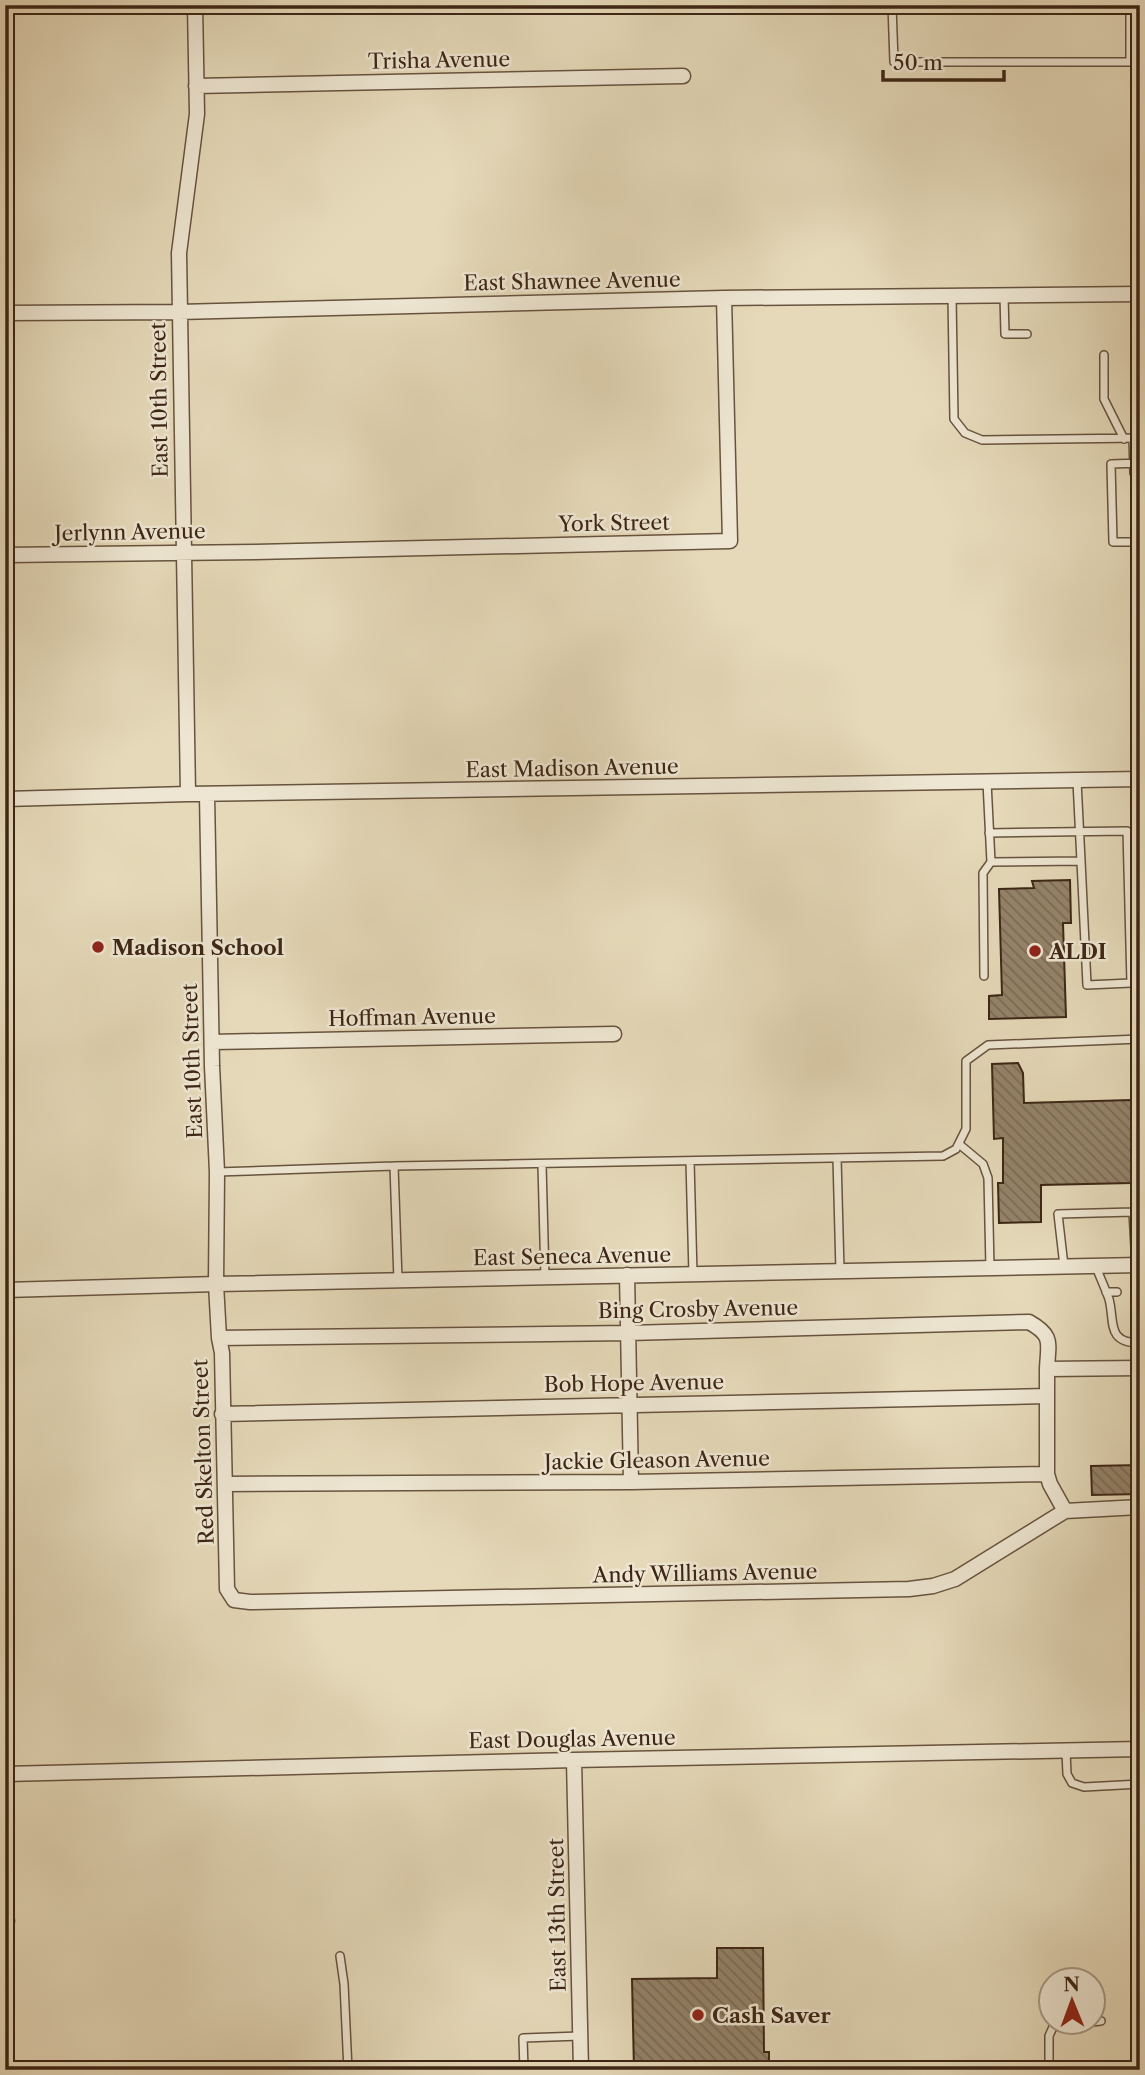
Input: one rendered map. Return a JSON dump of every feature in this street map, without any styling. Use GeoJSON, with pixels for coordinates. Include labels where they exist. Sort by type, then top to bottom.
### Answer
{"type":"FeatureCollection","features":[{"type":"Feature","properties":{"kind":"street","name":"East 10th Street"},"geometry":{"type":"LineString","coordinates":[[188,794],[179,253],[197,114],[195,5]]}},
{"type":"Feature","properties":{"kind":"street","name":"Trisha Avenue"},"geometry":{"type":"LineString","coordinates":[[196,86],[684,76]]}},
{"type":"Feature","properties":{"kind":"street","name":"East Shawnee Avenue"},"geometry":{"type":"LineString","coordinates":[[5,313],[179,312],[724,298],[1140,294]]}},
{"type":"Feature","properties":{"kind":"street","name":"York Street"},"geometry":{"type":"LineString","coordinates":[[255,552],[730,541],[724,298]]}},
{"type":"Feature","properties":{"kind":"street","name":"Jerlynn Avenue"},"geometry":{"type":"LineString","coordinates":[[5,555],[255,552]]}},
{"type":"Feature","properties":{"kind":"street","name":"East Madison Avenue"},"geometry":{"type":"LineString","coordinates":[[5,799],[1140,779]]}},
{"type":"Feature","properties":{"kind":"street","name":"East 10th Street"},"geometry":{"type":"LineString","coordinates":[[207,795],[217,1172],[216,1284]]}},
{"type":"Feature","properties":{"kind":"street","name":"Hoffman Avenue"},"geometry":{"type":"LineString","coordinates":[[212,1042],[614,1034]]}},
{"type":"Feature","properties":{"kind":"street","name":"East Seneca Avenue"},"geometry":{"type":"LineString","coordinates":[[5,1290],[1138,1265]]}},
{"type":"Feature","properties":{"kind":"street"},"geometry":{"type":"LineString","coordinates":[[627,1275],[631,1482]]}},
{"type":"Feature","properties":{"kind":"street","name":"Red Skelton Street"},"geometry":{"type":"LineString","coordinates":[[216,1284],[222,1353],[227,1589],[234,1600],[250,1602]]}},
{"type":"Feature","properties":{"kind":"street","name":"Bing Crosby Avenue"},"geometry":{"type":"LineString","coordinates":[[219,1338],[629,1333],[1029,1322],[1044,1330],[1048,1339],[1047,1369]]}},
{"type":"Feature","properties":{"kind":"street"},"geometry":{"type":"LineString","coordinates":[[1065,1511],[1047,1474],[1047,1369],[1140,1368]]}},
{"type":"Feature","properties":{"kind":"street","name":"Bob Hope Avenue"},"geometry":{"type":"LineString","coordinates":[[222,1414],[1047,1396]]}},
{"type":"Feature","properties":{"kind":"street","name":"Jackie Gleason Avenue"},"geometry":{"type":"LineString","coordinates":[[225,1485],[631,1482],[1047,1474]]}},
{"type":"Feature","properties":{"kind":"street","name":"Andy Williams Avenue"},"geometry":{"type":"LineString","coordinates":[[250,1602],[909,1589],[933,1586],[955,1579],[1065,1511],[1140,1507]]}},
{"type":"Feature","properties":{"kind":"street","name":"East Douglas Avenue"},"geometry":{"type":"LineString","coordinates":[[5,1774],[1140,1749]]}},
{"type":"Feature","properties":{"kind":"street","name":"East 13th Street"},"geometry":{"type":"LineString","coordinates":[[574,1760],[581,2070]]}},
{"type":"Feature","properties":{"kind":"lane"},"geometry":{"type":"LineString","coordinates":[[892,5],[894,62],[1140,62]]}},
{"type":"Feature","properties":{"kind":"lane"},"geometry":{"type":"LineString","coordinates":[[1130,5],[1130,62]]}},
{"type":"Feature","properties":{"kind":"lane"},"geometry":{"type":"LineString","coordinates":[[951,295],[954,419],[965,433],[982,440],[1137,438],[1137,463],[1134,473]]}},
{"type":"Feature","properties":{"kind":"lane"},"geometry":{"type":"LineString","coordinates":[[1004,295],[1005,334],[1027,334]]}},
{"type":"Feature","properties":{"kind":"lane"},"geometry":{"type":"LineString","coordinates":[[1104,355],[1104,399],[1124,439]]}},
{"type":"Feature","properties":{"kind":"lane"},"geometry":{"type":"LineString","coordinates":[[1135,516],[1138,542],[1113,542],[1111,464],[1137,463]]}},
{"type":"Feature","properties":{"kind":"lane"},"geometry":{"type":"LineString","coordinates":[[989,833],[1080,832],[1127,831],[1131,983],[1087,985],[1080,832],[1077,781]]}},
{"type":"Feature","properties":{"kind":"lane"},"geometry":{"type":"LineString","coordinates":[[984,976],[983,873],[991,862],[987,782]]}},
{"type":"Feature","properties":{"kind":"lane"},"geometry":{"type":"LineString","coordinates":[[991,862],[1081,861]]}},
{"type":"Feature","properties":{"kind":"lane"},"geometry":{"type":"LineString","coordinates":[[1130,928],[1140,928]]}},
{"type":"Feature","properties":{"kind":"lane"},"geometry":{"type":"LineString","coordinates":[[217,1172],[943,1156],[956,1149],[966,1129],[966,1061],[988,1045],[1140,1039]]}},
{"type":"Feature","properties":{"kind":"lane"},"geometry":{"type":"LineString","coordinates":[[959,1144],[983,1164],[988,1178],[990,1268]]}},
{"type":"Feature","properties":{"kind":"lane"},"geometry":{"type":"LineString","coordinates":[[837,1158],[840,1271]]}},
{"type":"Feature","properties":{"kind":"lane"},"geometry":{"type":"LineString","coordinates":[[690,1161],[693,1274]]}},
{"type":"Feature","properties":{"kind":"lane"},"geometry":{"type":"LineString","coordinates":[[542,1165],[545,1277]]}},
{"type":"Feature","properties":{"kind":"lane"},"geometry":{"type":"LineString","coordinates":[[394,1166],[398,1280]]}},
{"type":"Feature","properties":{"kind":"lane"},"geometry":{"type":"LineString","coordinates":[[1138,1265],[1133,1212],[1140,1204]]}},
{"type":"Feature","properties":{"kind":"lane"},"geometry":{"type":"LineString","coordinates":[[1064,1267],[1058,1214],[1133,1212]]}},
{"type":"Feature","properties":{"kind":"lane"},"geometry":{"type":"LineString","coordinates":[[1095,1266],[1106,1292],[1116,1336],[1123,1341],[1140,1343]]}},
{"type":"Feature","properties":{"kind":"lane"},"geometry":{"type":"LineString","coordinates":[[1106,1292],[1117,1292]]}},
{"type":"Feature","properties":{"kind":"lane"},"geometry":{"type":"LineString","coordinates":[[1066,1751],[1067,1774],[1072,1783],[1084,1787],[1140,1784]]}},
{"type":"Feature","properties":{"kind":"lane"},"geometry":{"type":"LineString","coordinates":[[340,1956],[348,2070]]}},
{"type":"Feature","properties":{"kind":"lane"},"geometry":{"type":"LineString","coordinates":[[524,2070],[523,2038],[580,2036]]}},
{"type":"Feature","properties":{"kind":"lane"},"geometry":{"type":"LineString","coordinates":[[1049,2036],[1049,2070]]}},
{"type":"Feature","properties":{"kind":"building"},"geometry":{"type":"Polygon","coordinates":[[[1070,880],[1071,923],[1063,923],[1066,1017],[989,1019],[989,996],[1002,995],[999,889],[1034,888],[1032,881],[1070,880]]]}},
{"type":"Feature","properties":{"kind":"building"},"geometry":{"type":"Polygon","coordinates":[[[1018,1063],[1023,1073],[1024,1103],[1131,1100],[1137,1105],[1139,1179],[1132,1183],[1041,1185],[1041,1222],[999,1223],[998,1183],[1003,1183],[1003,1138],[994,1139],[992,1064],[1018,1063]]]}},
{"type":"Feature","properties":{"kind":"building"},"geometry":{"type":"Polygon","coordinates":[[[1140,1465],[1140,1494],[1092,1495],[1091,1466],[1140,1465]]]}},
{"type":"Feature","properties":{"kind":"building","name":"Cash Saver"},"geometry":{"type":"Polygon","coordinates":[[[717,1948],[763,1948],[764,2052],[769,2052],[769,2070],[634,2070],[632,1979],[717,1978],[717,1948]]]}},
{"type":"Feature","properties":{"kind":"place","name":"Madison School"},"geometry":{"type":"Point","coordinates":[98,947]}},
{"type":"Feature","properties":{"kind":"place","name":"ALDI"},"geometry":{"type":"Point","coordinates":[1035,951]}},
{"type":"Feature","properties":{"kind":"place","name":"Cash Saver"},"geometry":{"type":"Point","coordinates":[698,2015]}}]}
